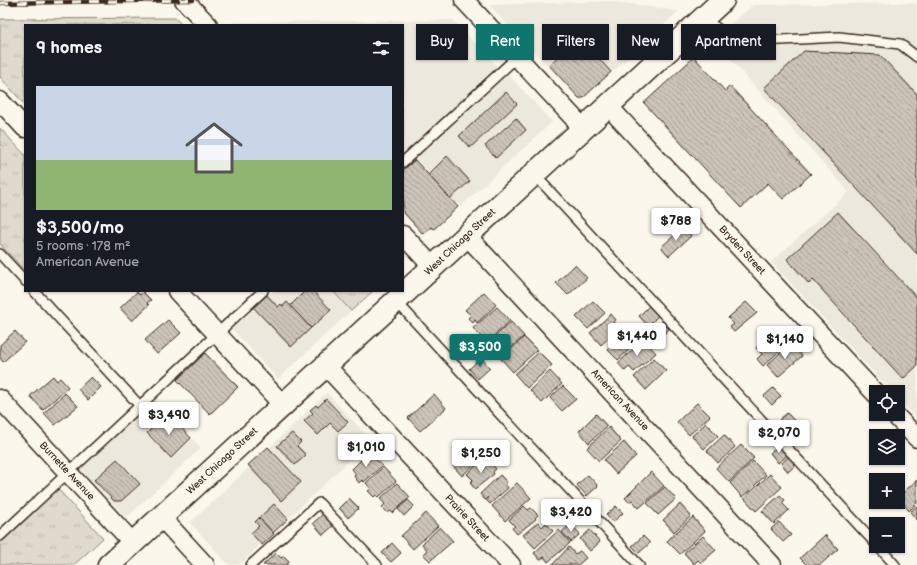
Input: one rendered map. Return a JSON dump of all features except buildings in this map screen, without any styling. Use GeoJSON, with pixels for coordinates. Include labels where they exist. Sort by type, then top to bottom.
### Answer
{"type":"FeatureCollection","features":[{"type":"Feature","properties":{"kind":"street"},"geometry":{"type":"LineString","coordinates":[[184,0],[207,24]]}},
{"type":"Feature","properties":{"kind":"street"},"geometry":{"type":"LineString","coordinates":[[464,0],[486,24]]}},
{"type":"Feature","properties":{"kind":"street","name":"West Chicago Street"},"geometry":{"type":"LineString","coordinates":[[109,565],[723,0]]}},
{"type":"Feature","properties":{"kind":"street"},"geometry":{"type":"LineString","coordinates":[[520,60],[583,128]]}},
{"type":"Feature","properties":{"kind":"street"},"geometry":{"type":"LineString","coordinates":[[0,101],[24,127]]}},
{"type":"Feature","properties":{"kind":"street","name":"Bryden Street"},"geometry":{"type":"LineString","coordinates":[[608,106],[869,386]]}},
{"type":"Feature","properties":{"kind":"street"},"geometry":{"type":"LineString","coordinates":[[404,236],[433,267]]}},
{"type":"Feature","properties":{"kind":"street","name":"American Avenue"},"geometry":{"type":"LineString","coordinates":[[467,236],[772,565]]}},
{"type":"Feature","properties":{"kind":"street"},"geometry":{"type":"LineString","coordinates":[[177,292],[283,405]]}},
{"type":"Feature","properties":{"kind":"street","name":"Prairie Street"},"geometry":{"type":"LineString","coordinates":[[326,366],[511,565]]}},
{"type":"Feature","properties":{"kind":"street","name":"Burnette Avenue"},"geometry":{"type":"LineString","coordinates":[[0,399],[133,543]]}},
{"type":"Feature","properties":{"kind":"street"},"geometry":{"type":"LineString","coordinates":[[901,421],[917,438]]}},
{"type":"Feature","properties":{"kind":"street"},"geometry":{"type":"LineString","coordinates":[[161,517],[205,565]]}},
{"type":"Feature","properties":{"kind":"lane"},"geometry":{"type":"LineString","coordinates":[[703,18],[725,34],[762,41],[839,37],[900,44],[917,57]]}},
{"type":"Feature","properties":{"kind":"lane"},"geometry":{"type":"LineString","coordinates":[[404,161],[514,60]]}},
{"type":"Feature","properties":{"kind":"lane"},"geometry":{"type":"LineString","coordinates":[[534,174],[869,536]]}},
{"type":"Feature","properties":{"kind":"lane"},"geometry":{"type":"LineString","coordinates":[[0,254],[24,281]]}},
{"type":"Feature","properties":{"kind":"lane"},"geometry":{"type":"LineString","coordinates":[[35,292],[140,406]]}},
{"type":"Feature","properties":{"kind":"lane"},"geometry":{"type":"LineString","coordinates":[[0,536],[140,406],[215,332],[262,292]]}},
{"type":"Feature","properties":{"kind":"lane"},"geometry":{"type":"LineString","coordinates":[[396,301],[639,565]]}},
{"type":"Feature","properties":{"kind":"lane"},"geometry":{"type":"LineString","coordinates":[[251,565],[319,503],[377,565]]}},
{"type":"Feature","properties":{"kind":"lane"},"geometry":{"type":"LineString","coordinates":[[884,553],[895,565]]}},
{"type":"Feature","properties":{"kind":"shaded area"},"geometry":{"type":"Polygon","coordinates":[[[609,1],[679,11],[665,24],[617,24],[617,60],[626,60],[581,101],[534,52],[534,24],[507,24],[489,5],[609,1]]]}},
{"type":"Feature","properties":{"kind":"shaded area"},"geometry":{"type":"Polygon","coordinates":[[[917,4],[917,419],[905,406],[905,385],[885,385],[771,262],[849,192],[731,60],[776,60],[776,24],[731,24],[753,5],[917,4]]]}},
{"type":"Feature","properties":{"kind":"shaded area"},"geometry":{"type":"Polygon","coordinates":[[[453,20],[457,24],[416,24],[416,60],[468,60],[468,36],[476,44],[476,60],[491,60],[497,66],[404,152],[404,24],[234,24],[233,22],[453,20]]]}},
{"type":"Feature","properties":{"kind":"shaded area"},"geometry":{"type":"Polygon","coordinates":[[[508,74],[552,122],[460,207],[416,159],[508,74]]]}},
{"type":"Feature","properties":{"kind":"shaded area"},"geometry":{"type":"Polygon","coordinates":[[[273,292],[334,292],[351,311],[278,379],[232,329],[273,292]]]}},
{"type":"Feature","properties":{"kind":"shaded area"},"geometry":{"type":"Polygon","coordinates":[[[327,393],[371,440],[239,565],[229,565],[190,523],[327,393]]]}},
{"type":"Feature","properties":{"kind":"shaded area"},"geometry":{"type":"Polygon","coordinates":[[[155,399],[201,448],[126,518],[80,469],[155,399]]]}},
{"type":"Feature","properties":{"kind":"green space"},"geometry":{"type":"Polygon","coordinates":[[[175,18],[181,24],[24,24],[24,104],[0,77],[0,19],[175,18]]]}},
{"type":"Feature","properties":{"kind":"green space"},"geometry":{"type":"Polygon","coordinates":[[[0,128],[24,154],[24,270],[0,244],[0,128]]]}},
{"type":"Feature","properties":{"kind":"green space"},"geometry":{"type":"Polygon","coordinates":[[[334,292],[372,292],[351,311],[334,292]]]}},
{"type":"Feature","properties":{"kind":"green space"},"geometry":{"type":"Polygon","coordinates":[[[57,488],[103,538],[74,565],[0,565],[0,541],[57,488]]]}},
{"type":"Feature","properties":{"kind":"railway"},"geometry":{"type":"LineString","coordinates":[[0,3],[193,0]]}}]}
